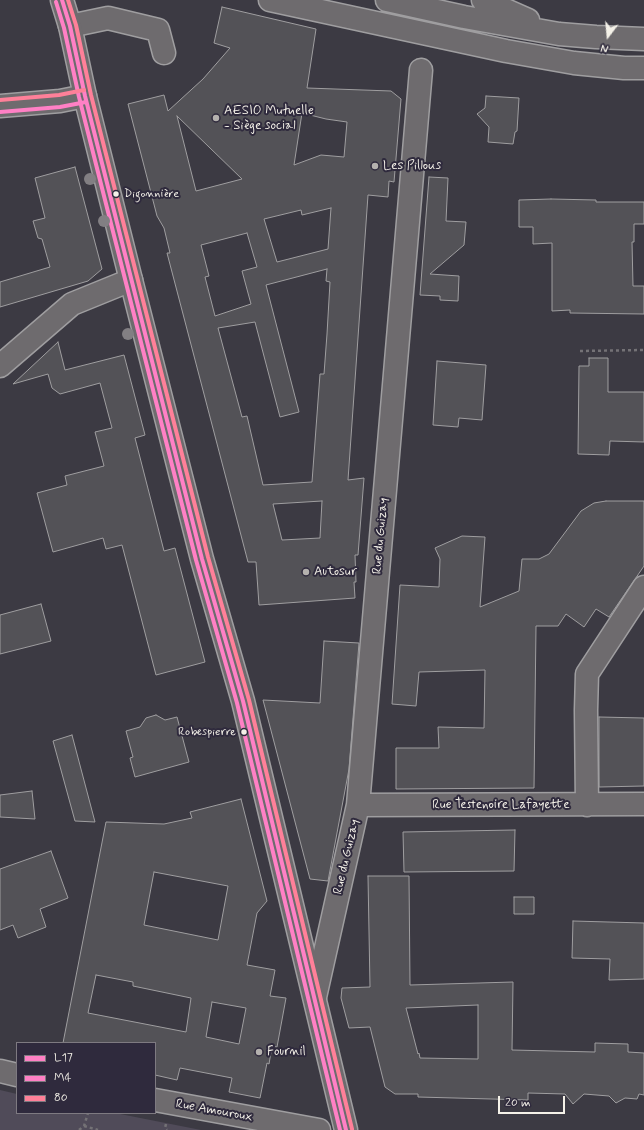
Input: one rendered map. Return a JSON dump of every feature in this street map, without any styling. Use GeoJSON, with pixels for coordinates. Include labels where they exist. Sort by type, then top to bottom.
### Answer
{"type":"FeatureCollection","features":[{"type":"Feature","properties":{"kind":"main road"},"geometry":{"type":"LineString","coordinates":[[62,0],[70,26],[85,96],[202,559],[243,701],[346,1130]]}},
{"type":"Feature","properties":{"kind":"main road"},"geometry":{"type":"LineString","coordinates":[[270,0],[506,51],[574,63],[624,68],[644,68]]}},
{"type":"Feature","properties":{"kind":"main road"},"geometry":{"type":"LineString","coordinates":[[387,0],[464,17],[559,34],[596,38],[644,39]]}},
{"type":"Feature","properties":{"kind":"main road"},"geometry":{"type":"LineString","coordinates":[[483,0],[559,34]]}},
{"type":"Feature","properties":{"kind":"main road"},"geometry":{"type":"LineString","coordinates":[[70,26],[108,18],[158,30],[164,53]]}},
{"type":"Feature","properties":{"kind":"main road","name":"Rue du Guizay"},"geometry":{"type":"LineString","coordinates":[[315,996],[358,805],[421,70]]}},
{"type":"Feature","properties":{"kind":"main road"},"geometry":{"type":"LineString","coordinates":[[0,106],[60,101],[85,96]]}},
{"type":"Feature","properties":{"kind":"main road"},"geometry":{"type":"LineString","coordinates":[[0,366],[72,304],[131,280]]}},
{"type":"Feature","properties":{"kind":"main road"},"geometry":{"type":"LineString","coordinates":[[587,805],[587,674],[644,587]]}},
{"type":"Feature","properties":{"kind":"main road","name":"Rue Testenoire Lafayette"},"geometry":{"type":"LineString","coordinates":[[358,805],[644,804]]}},
{"type":"Feature","properties":{"kind":"main road"},"geometry":{"type":"LineString","coordinates":[[0,1071],[16,1074]]}},
{"type":"Feature","properties":{"kind":"main road","name":"Rue Amouroux"},"geometry":{"type":"LineString","coordinates":[[156,1100],[320,1130]]}},
{"type":"Feature","properties":{"kind":"path"},"geometry":{"type":"LineString","coordinates":[[580,351],[644,350]]}},
{"type":"Feature","properties":{"kind":"path"},"geometry":{"type":"LineString","coordinates":[[80,1130],[84,1126],[88,1114]]}},
{"type":"Feature","properties":{"kind":"path"},"geometry":{"type":"LineString","coordinates":[[84,1126],[98,1130]]}},
{"type":"Feature","properties":{"kind":"shaded area"},"geometry":{"type":"Polygon","coordinates":[[[0,1090],[16,1094],[16,1114],[120,1114],[201,1130],[0,1130],[0,1090]]]}},
{"type":"Feature","properties":{"kind":"building"},"geometry":{"type":"Polygon","coordinates":[[[222,7],[316,29],[307,88],[391,91],[401,99],[394,182],[389,181],[388,197],[368,195],[348,480],[364,478],[358,555],[355,555],[355,598],[259,605],[256,562],[248,562],[167,253],[170,253],[164,228],[157,216],[128,104],[164,95],[168,111],[203,79],[230,48],[214,43],[222,7]],[[302,113],[294,165],[321,155],[344,157],[347,122],[302,113]],[[177,116],[196,191],[242,179],[177,116]],[[331,208],[302,215],[301,210],[264,219],[277,262],[328,249],[331,208]],[[247,233],[201,245],[209,276],[205,277],[215,316],[251,304],[242,271],[257,267],[247,233]],[[327,269],[266,285],[299,412],[280,417],[255,322],[218,328],[242,417],[247,416],[263,485],[312,482],[320,374],[324,374],[327,334],[330,282],[326,281],[327,269]],[[322,501],[273,504],[282,540],[320,538],[322,501]]]}},
{"type":"Feature","properties":{"kind":"building"},"geometry":{"type":"Polygon","coordinates":[[[486,96],[519,98],[517,131],[515,132],[513,144],[488,142],[489,127],[477,114],[485,108],[486,96]]]}},
{"type":"Feature","properties":{"kind":"building"},"geometry":{"type":"Polygon","coordinates":[[[75,167],[102,269],[88,281],[0,307],[0,282],[50,267],[42,239],[38,238],[33,221],[45,218],[35,178],[75,167]]]}},
{"type":"Feature","properties":{"kind":"building"},"geometry":{"type":"Polygon","coordinates":[[[429,177],[448,178],[446,221],[466,222],[464,245],[430,274],[459,276],[458,301],[440,300],[440,296],[420,295],[429,177]]]}},
{"type":"Feature","properties":{"kind":"building"},"geometry":{"type":"Polygon","coordinates":[[[519,200],[596,200],[596,202],[644,202],[644,224],[634,224],[634,242],[632,242],[633,286],[644,286],[644,314],[570,313],[570,310],[552,311],[552,243],[533,244],[533,227],[519,227],[519,200]]]}},
{"type":"Feature","properties":{"kind":"building"},"geometry":{"type":"Polygon","coordinates":[[[58,342],[65,370],[124,355],[145,435],[135,438],[164,551],[175,548],[205,662],[156,675],[122,545],[106,549],[103,538],[53,552],[37,493],[67,485],[65,476],[104,466],[95,432],[112,428],[100,383],[60,394],[52,388],[48,374],[13,384],[58,342]]]}},
{"type":"Feature","properties":{"kind":"building"},"geometry":{"type":"Polygon","coordinates":[[[589,358],[608,358],[608,392],[644,392],[644,442],[610,441],[609,455],[578,454],[579,366],[589,366],[589,358]]]}},
{"type":"Feature","properties":{"kind":"building"},"geometry":{"type":"Polygon","coordinates":[[[437,361],[486,365],[482,420],[459,418],[458,427],[433,425],[437,361]]]}},
{"type":"Feature","properties":{"kind":"building"},"geometry":{"type":"Polygon","coordinates":[[[606,501],[644,501],[644,566],[609,617],[596,609],[584,627],[566,614],[558,626],[536,626],[534,788],[396,789],[396,748],[439,748],[438,727],[484,728],[485,670],[419,672],[416,706],[392,704],[400,585],[439,587],[440,559],[435,548],[462,536],[485,537],[480,607],[519,591],[522,559],[539,559],[549,554],[581,511],[594,503],[606,501]]]}},
{"type":"Feature","properties":{"kind":"building"},"geometry":{"type":"Polygon","coordinates":[[[41,604],[51,641],[0,654],[0,615],[41,604]]]}},
{"type":"Feature","properties":{"kind":"building"},"geometry":{"type":"Polygon","coordinates":[[[324,641],[359,643],[349,769],[328,881],[310,879],[263,700],[320,703],[324,641]]]}},
{"type":"Feature","properties":{"kind":"building"},"geometry":{"type":"Polygon","coordinates":[[[156,715],[165,720],[177,717],[189,762],[135,777],[130,758],[133,757],[126,731],[140,727],[146,718],[156,715]]]}},
{"type":"Feature","properties":{"kind":"building"},"geometry":{"type":"Polygon","coordinates":[[[599,717],[644,718],[644,786],[599,787],[599,717]]]}},
{"type":"Feature","properties":{"kind":"building"},"geometry":{"type":"Polygon","coordinates":[[[72,735],[95,822],[75,821],[53,741],[72,735]]]}},
{"type":"Feature","properties":{"kind":"building"},"geometry":{"type":"Polygon","coordinates":[[[32,791],[35,819],[0,817],[0,795],[32,791]]]}},
{"type":"Feature","properties":{"kind":"building"},"geometry":{"type":"Polygon","coordinates":[[[241,799],[267,901],[257,913],[247,965],[275,970],[270,996],[286,998],[277,1047],[272,1046],[260,1098],[229,1092],[232,1078],[180,1068],[177,1080],[156,1075],[156,1042],[63,1042],[106,822],[164,824],[192,818],[190,812],[241,799]],[[154,872],[144,925],[218,940],[228,886],[154,872]],[[96,975],[88,1013],[186,1032],[191,998],[133,986],[133,982],[96,975]],[[212,1002],[206,1037],[239,1044],[246,1008],[212,1002]]]}},
{"type":"Feature","properties":{"kind":"building"},"geometry":{"type":"Polygon","coordinates":[[[515,830],[514,871],[404,872],[403,832],[515,830]]]}},
{"type":"Feature","properties":{"kind":"building"},"geometry":{"type":"Polygon","coordinates":[[[51,851],[68,898],[40,909],[46,927],[18,938],[13,925],[0,930],[0,869],[51,851]]]}},
{"type":"Feature","properties":{"kind":"building"},"geometry":{"type":"Polygon","coordinates":[[[368,876],[409,876],[410,985],[513,982],[512,1050],[595,1052],[595,1043],[628,1044],[628,1052],[644,1053],[644,1095],[639,1094],[637,1099],[625,1098],[616,1103],[609,1096],[584,1094],[573,1104],[565,1094],[528,1093],[528,1100],[418,1097],[418,1094],[395,1094],[385,1087],[370,1027],[349,1028],[341,998],[342,988],[370,987],[368,876]],[[478,1005],[406,1008],[420,1058],[478,1059],[478,1005]]]}},
{"type":"Feature","properties":{"kind":"building"},"geometry":{"type":"Polygon","coordinates":[[[514,897],[534,897],[534,914],[514,914],[514,897]]]}},
{"type":"Feature","properties":{"kind":"building"},"geometry":{"type":"Polygon","coordinates":[[[573,921],[644,923],[644,979],[609,980],[610,959],[572,958],[573,921]]]}},
{"type":"Feature","properties":{"kind":"transit line","name":"L17"},"geometry":{"type":"LineString","coordinates":[[62,0],[70,26],[85,96],[202,559],[243,701],[346,1130]]}},
{"type":"Feature","properties":{"kind":"transit line","name":"80"},"geometry":{"type":"LineString","coordinates":[[68,0],[76,25],[91,95],[208,557],[249,700],[352,1129]]}},
{"type":"Feature","properties":{"kind":"transit line","name":"M4"},"geometry":{"type":"LineString","coordinates":[[56,2],[64,28],[79,97],[196,560],[237,703],[340,1130]]}},
{"type":"Feature","properties":{"kind":"transit line","name":"80"},"geometry":{"type":"LineString","coordinates":[[0,100],[59,95],[84,90]]}},
{"type":"Feature","properties":{"kind":"transit line","name":"M4"},"geometry":{"type":"LineString","coordinates":[[0,112],[60,107],[86,102]]}},
{"type":"Feature","properties":{"kind":"place","name":"AESIO Mutuelle - Siège social"},"geometry":{"type":"Point","coordinates":[216,118]}},
{"type":"Feature","properties":{"kind":"place","name":"Les Pillous"},"geometry":{"type":"Point","coordinates":[375,166]}},
{"type":"Feature","properties":{"kind":"place","name":"Digonnière"},"geometry":{"type":"Point","coordinates":[116,194]}},
{"type":"Feature","properties":{"kind":"place","name":"Autosur"},"geometry":{"type":"Point","coordinates":[306,572]}},
{"type":"Feature","properties":{"kind":"place","name":"Robespierre"},"geometry":{"type":"Point","coordinates":[244,732]}},
{"type":"Feature","properties":{"kind":"place","name":"Fournil"},"geometry":{"type":"Point","coordinates":[259,1052]}}]}
